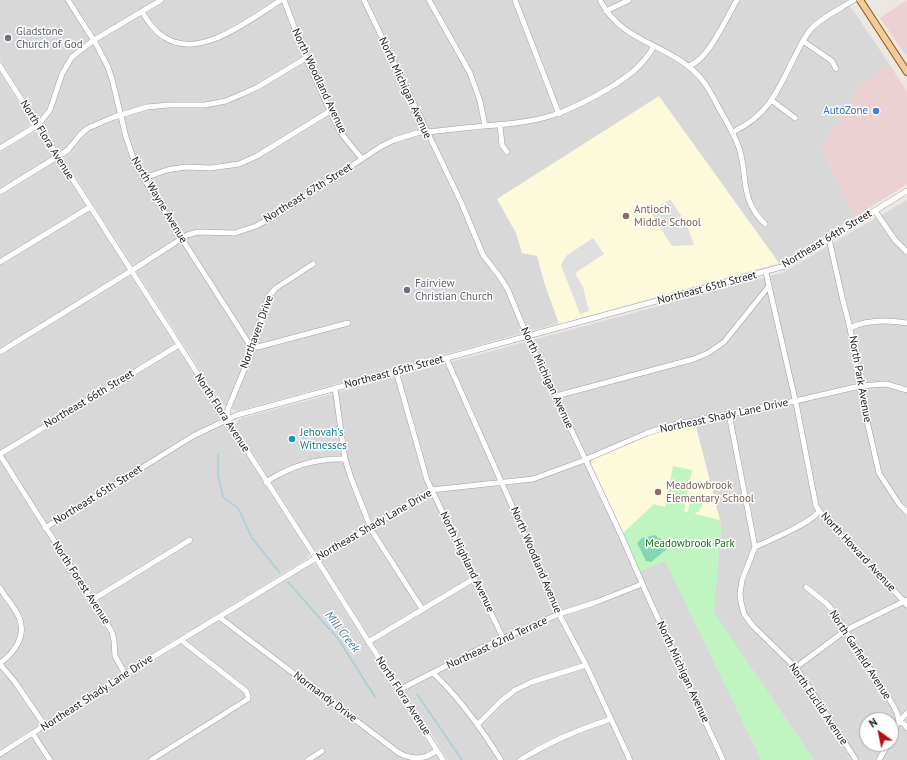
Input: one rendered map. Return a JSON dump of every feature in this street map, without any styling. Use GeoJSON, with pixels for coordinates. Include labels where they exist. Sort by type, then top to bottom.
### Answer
{"type":"FeatureCollection","features":[{"type":"Feature","properties":{"kind":"main road"},"geometry":{"type":"LineString","coordinates":[[860,0],[907,72]]}},
{"type":"Feature","properties":{"kind":"street","name":"North Wayne Avenue"},"geometry":{"type":"LineString","coordinates":[[68,0],[94,40],[112,79],[131,155],[248,342],[254,346]]}},
{"type":"Feature","properties":{"kind":"street"},"geometry":{"type":"LineString","coordinates":[[0,148],[38,125],[50,110],[62,74],[72,57],[94,40],[161,0]]}},
{"type":"Feature","properties":{"kind":"street"},"geometry":{"type":"LineString","coordinates":[[142,12],[154,28],[164,37],[174,42],[193,44],[214,40],[281,0]]}},
{"type":"Feature","properties":{"kind":"street","name":"North Woodland Avenue"},"geometry":{"type":"LineString","coordinates":[[284,0],[306,58],[330,111],[341,133],[362,159]]}},
{"type":"Feature","properties":{"kind":"street","name":"North Michigan Avenue"},"geometry":{"type":"LineString","coordinates":[[364,0],[463,207],[483,255],[505,283],[527,336],[623,539],[642,584],[723,760]]}},
{"type":"Feature","properties":{"kind":"street"},"geometry":{"type":"LineString","coordinates":[[429,0],[470,74],[480,101],[485,126]]}},
{"type":"Feature","properties":{"kind":"street"},"geometry":{"type":"LineString","coordinates":[[515,0],[559,114]]}},
{"type":"Feature","properties":{"kind":"street"},"geometry":{"type":"LineString","coordinates":[[600,0],[606,11],[616,22],[629,32],[678,58],[689,66],[706,86],[733,132],[740,152],[745,191],[753,210],[765,224]]}},
{"type":"Feature","properties":{"kind":"street"},"geometry":{"type":"LineString","coordinates":[[606,11],[629,0]]}},
{"type":"Feature","properties":{"kind":"street"},"geometry":{"type":"LineString","coordinates":[[689,66],[693,64],[708,48],[717,36],[737,0]]}},
{"type":"Feature","properties":{"kind":"street"},"geometry":{"type":"LineString","coordinates":[[733,132],[754,120],[772,100],[803,41],[811,29],[854,0]]}},
{"type":"Feature","properties":{"kind":"street"},"geometry":{"type":"LineString","coordinates":[[803,41],[832,61],[836,69]]}},
{"type":"Feature","properties":{"kind":"street","name":"Northeast 67th Street"},"geometry":{"type":"LineString","coordinates":[[0,352],[132,271],[187,235],[196,232],[235,233],[256,226],[280,213],[380,147],[411,134],[500,125],[559,114],[586,102],[618,83],[636,70],[646,60],[654,46]]}},
{"type":"Feature","properties":{"kind":"street"},"geometry":{"type":"LineString","coordinates":[[0,192],[68,150],[80,135],[88,128],[121,114],[147,107],[168,105],[205,106],[226,101],[256,88],[306,58]]}},
{"type":"Feature","properties":{"kind":"street","name":"North Flora Avenue"},"geometry":{"type":"LineString","coordinates":[[0,66],[316,558],[443,760]]}},
{"type":"Feature","properties":{"kind":"street"},"geometry":{"type":"LineString","coordinates":[[772,100],[795,118]]}},
{"type":"Feature","properties":{"kind":"street"},"geometry":{"type":"LineString","coordinates":[[144,178],[167,170],[185,167],[211,168],[239,164],[265,151],[330,111]]}},
{"type":"Feature","properties":{"kind":"street"},"geometry":{"type":"LineString","coordinates":[[500,125],[502,145],[506,152]]}},
{"type":"Feature","properties":{"kind":"street","name":"Northeast 64th Street"},"geometry":{"type":"LineString","coordinates":[[766,272],[785,266],[907,191]]}},
{"type":"Feature","properties":{"kind":"street"},"geometry":{"type":"LineString","coordinates":[[0,262],[90,207]]}},
{"type":"Feature","properties":{"kind":"street"},"geometry":{"type":"LineString","coordinates":[[875,211],[895,240],[907,252]]}},
{"type":"Feature","properties":{"kind":"street","name":"North Park Avenue"},"geometry":{"type":"LineString","coordinates":[[829,239],[850,328],[860,386],[879,473],[899,504],[907,512]]}},
{"type":"Feature","properties":{"kind":"street","name":"Northaven Drive"},"geometry":{"type":"LineString","coordinates":[[227,420],[228,409],[254,346],[266,302],[270,294],[276,288],[313,264]]}},
{"type":"Feature","properties":{"kind":"street"},"geometry":{"type":"LineString","coordinates":[[556,396],[694,359],[708,353],[724,342],[769,286],[766,272]]}},
{"type":"Feature","properties":{"kind":"street","name":"Northeast 65th Street"},"geometry":{"type":"LineString","coordinates":[[45,528],[193,436],[237,415],[766,272]]}},
{"type":"Feature","properties":{"kind":"street","name":"North Howard Avenue"},"geometry":{"type":"LineString","coordinates":[[769,286],[795,401],[816,506],[825,519],[906,602]]}},
{"type":"Feature","properties":{"kind":"street"},"geometry":{"type":"LineString","coordinates":[[850,328],[862,322],[872,321],[907,323]]}},
{"type":"Feature","properties":{"kind":"street"},"geometry":{"type":"LineString","coordinates":[[254,346],[258,347],[348,323]]}},
{"type":"Feature","properties":{"kind":"street","name":"Northeast 66th Street"},"geometry":{"type":"LineString","coordinates":[[0,454],[178,345]]}},
{"type":"Feature","properties":{"kind":"street","name":"North Woodland Avenue"},"geometry":{"type":"LineString","coordinates":[[446,358],[559,614],[586,665],[630,760]]}},
{"type":"Feature","properties":{"kind":"street","name":"North Highland Avenue"},"geometry":{"type":"LineString","coordinates":[[396,371],[431,490],[503,638]]}},
{"type":"Feature","properties":{"kind":"street","name":"Northeast Shady Lane Drive"},"geometry":{"type":"LineString","coordinates":[[0,754],[125,674],[316,558],[371,528],[431,490],[533,479],[585,460],[647,433],[673,425],[795,401],[860,386],[886,384],[907,390]]}},
{"type":"Feature","properties":{"kind":"street"},"geometry":{"type":"LineString","coordinates":[[335,388],[346,459],[351,478],[371,528],[422,609]]}},
{"type":"Feature","properties":{"kind":"street"},"geometry":{"type":"LineString","coordinates":[[729,414],[755,547],[808,520],[819,511]]}},
{"type":"Feature","properties":{"kind":"street","name":"North Forest Avenue"},"geometry":{"type":"LineString","coordinates":[[0,454],[45,528],[112,632],[115,656],[125,674]]}},
{"type":"Feature","properties":{"kind":"street"},"geometry":{"type":"LineString","coordinates":[[266,482],[280,473],[302,464],[326,460],[346,459]]}},
{"type":"Feature","properties":{"kind":"street"},"geometry":{"type":"LineString","coordinates":[[92,600],[190,540]]}},
{"type":"Feature","properties":{"kind":"street","name":"North Euclid Avenue"},"geometry":{"type":"LineString","coordinates":[[755,547],[741,586],[740,594],[742,608],[747,619],[796,668],[856,760]]}},
{"type":"Feature","properties":{"kind":"street"},"geometry":{"type":"LineString","coordinates":[[368,642],[475,578]]}},
{"type":"Feature","properties":{"kind":"street","name":"Northeast 62nd Terrace"},"geometry":{"type":"LineString","coordinates":[[398,690],[503,638],[559,614],[594,603],[642,584]]}},
{"type":"Feature","properties":{"kind":"street","name":"North Garfield Avenue"},"geometry":{"type":"LineString","coordinates":[[806,587],[827,604],[846,630],[896,712]]}},
{"type":"Feature","properties":{"kind":"street"},"geometry":{"type":"LineString","coordinates":[[0,588],[19,618],[21,630],[19,640],[14,651],[0,663],[15,682],[44,726]]}},
{"type":"Feature","properties":{"kind":"street"},"geometry":{"type":"LineString","coordinates":[[796,668],[846,630],[906,602]]}},
{"type":"Feature","properties":{"kind":"street","name":"Normandy Drive"},"geometry":{"type":"LineString","coordinates":[[219,617],[399,753],[408,758],[419,758],[427,756],[437,750]]}},
{"type":"Feature","properties":{"kind":"street"},"geometry":{"type":"LineString","coordinates":[[151,760],[248,699],[246,690],[181,640]]}},
{"type":"Feature","properties":{"kind":"street"},"geometry":{"type":"LineString","coordinates":[[478,724],[500,702],[519,688],[532,682],[586,665]]}},
{"type":"Feature","properties":{"kind":"street"},"geometry":{"type":"LineString","coordinates":[[432,673],[449,688],[478,724],[501,760]]}},
{"type":"Feature","properties":{"kind":"street"},"geometry":{"type":"LineString","coordinates":[[899,721],[907,713]]}},
{"type":"Feature","properties":{"kind":"street"},"geometry":{"type":"LineString","coordinates":[[520,760],[561,737],[611,719]]}},
{"type":"Feature","properties":{"kind":"street","name":"North Garfield Avenue"},"geometry":{"type":"LineString","coordinates":[[899,721],[907,728]]}},
{"type":"Feature","properties":{"kind":"street"},"geometry":{"type":"LineString","coordinates":[[33,734],[50,760]]}},
{"type":"Feature","properties":{"kind":"street"},"geometry":{"type":"LineString","coordinates":[[308,760],[322,751]]}},
{"type":"Feature","properties":{"kind":"shaded area"},"geometry":{"type":"Polygon","coordinates":[[[0,0],[846,0],[890,65],[858,88],[822,148],[855,217],[779,263],[237,411],[222,404],[0,60],[0,0]]]}},
{"type":"Feature","properties":{"kind":"shaded area"},"geometry":{"type":"Polygon","coordinates":[[[907,0],[907,57],[880,18],[907,0]]]}},
{"type":"Feature","properties":{"kind":"shaded area"},"geometry":{"type":"Polygon","coordinates":[[[890,65],[907,92],[907,184],[855,217],[822,148],[858,88],[890,65]]]}},
{"type":"Feature","properties":{"kind":"shaded area"},"geometry":{"type":"Polygon","coordinates":[[[0,72],[31,122],[28,127],[0,145],[0,72]]]}},
{"type":"Feature","properties":{"kind":"shaded area","name":"Antioch Middle School"},"geometry":{"type":"Polygon","coordinates":[[[659,96],[779,263],[559,324],[544,282],[537,256],[522,253],[516,233],[497,199],[659,96]]]}},
{"type":"Feature","properties":{"kind":"shaded area"},"geometry":{"type":"Polygon","coordinates":[[[35,131],[42,136],[309,553],[309,556],[307,559],[0,750],[0,152],[35,131]]]}},
{"type":"Feature","properties":{"kind":"shaded area"},"geometry":{"type":"Polygon","coordinates":[[[670,199],[686,223],[694,245],[672,246],[650,212],[670,199]]]}},
{"type":"Feature","properties":{"kind":"shaded area"},"geometry":{"type":"Polygon","coordinates":[[[907,200],[907,760],[448,760],[235,425],[239,419],[782,273],[907,200]]]}},
{"type":"Feature","properties":{"kind":"shaded area"},"geometry":{"type":"Polygon","coordinates":[[[593,238],[604,254],[575,273],[583,287],[589,311],[580,314],[561,265],[566,256],[593,238]]]}},
{"type":"Feature","properties":{"kind":"shaded area","name":"Meadowbrook Elementary School"},"geometry":{"type":"Polygon","coordinates":[[[695,423],[720,520],[721,534],[640,570],[591,464],[593,459],[652,434],[695,423]]]}},
{"type":"Feature","properties":{"kind":"shaded area"},"geometry":{"type":"Polygon","coordinates":[[[312,563],[317,566],[439,760],[52,760],[37,736],[40,732],[185,640],[312,563]]]}},
{"type":"Feature","properties":{"kind":"shaded area"},"geometry":{"type":"Polygon","coordinates":[[[30,738],[35,742],[47,760],[0,760],[0,757],[30,738]]]}},
{"type":"Feature","properties":{"kind":"green space","name":"Meadowbrook Park"},"geometry":{"type":"Polygon","coordinates":[[[673,466],[692,470],[684,511],[688,512],[690,500],[702,501],[702,507],[700,508],[699,512],[696,512],[695,514],[720,520],[721,534],[714,612],[814,760],[761,760],[665,561],[636,573],[621,535],[654,504],[665,507],[673,466]]]}},
{"type":"Feature","properties":{"kind":"green space"},"geometry":{"type":"Polygon","coordinates":[[[655,535],[664,542],[667,549],[651,562],[646,561],[637,543],[642,538],[655,535]]]}},
{"type":"Feature","properties":{"kind":"waterway","name":"Mill Creek"},"geometry":{"type":"LineString","coordinates":[[218,454],[218,475],[223,497],[238,508],[252,538],[280,573]]}},
{"type":"Feature","properties":{"kind":"waterway","name":"Mill Creek"},"geometry":{"type":"LineString","coordinates":[[288,582],[339,640],[375,697]]}},
{"type":"Feature","properties":{"kind":"waterway","name":"Mill Creek"},"geometry":{"type":"LineString","coordinates":[[417,694],[462,760]]}},
{"type":"Feature","properties":{"kind":"place","name":"Gladstone Church of God"},"geometry":{"type":"Point","coordinates":[8,38]}},
{"type":"Feature","properties":{"kind":"place","name":"AutoZone"},"geometry":{"type":"Point","coordinates":[876,111]}},
{"type":"Feature","properties":{"kind":"place","name":"Antioch Middle School"},"geometry":{"type":"Point","coordinates":[626,216]}},
{"type":"Feature","properties":{"kind":"place","name":"Fairview Christian Church"},"geometry":{"type":"Point","coordinates":[407,290]}},
{"type":"Feature","properties":{"kind":"place","name":"Jehovah's Witnesses"},"geometry":{"type":"Point","coordinates":[292,439]}},
{"type":"Feature","properties":{"kind":"place","name":"Meadowbrook Elementary School"},"geometry":{"type":"Point","coordinates":[658,492]}}]}
